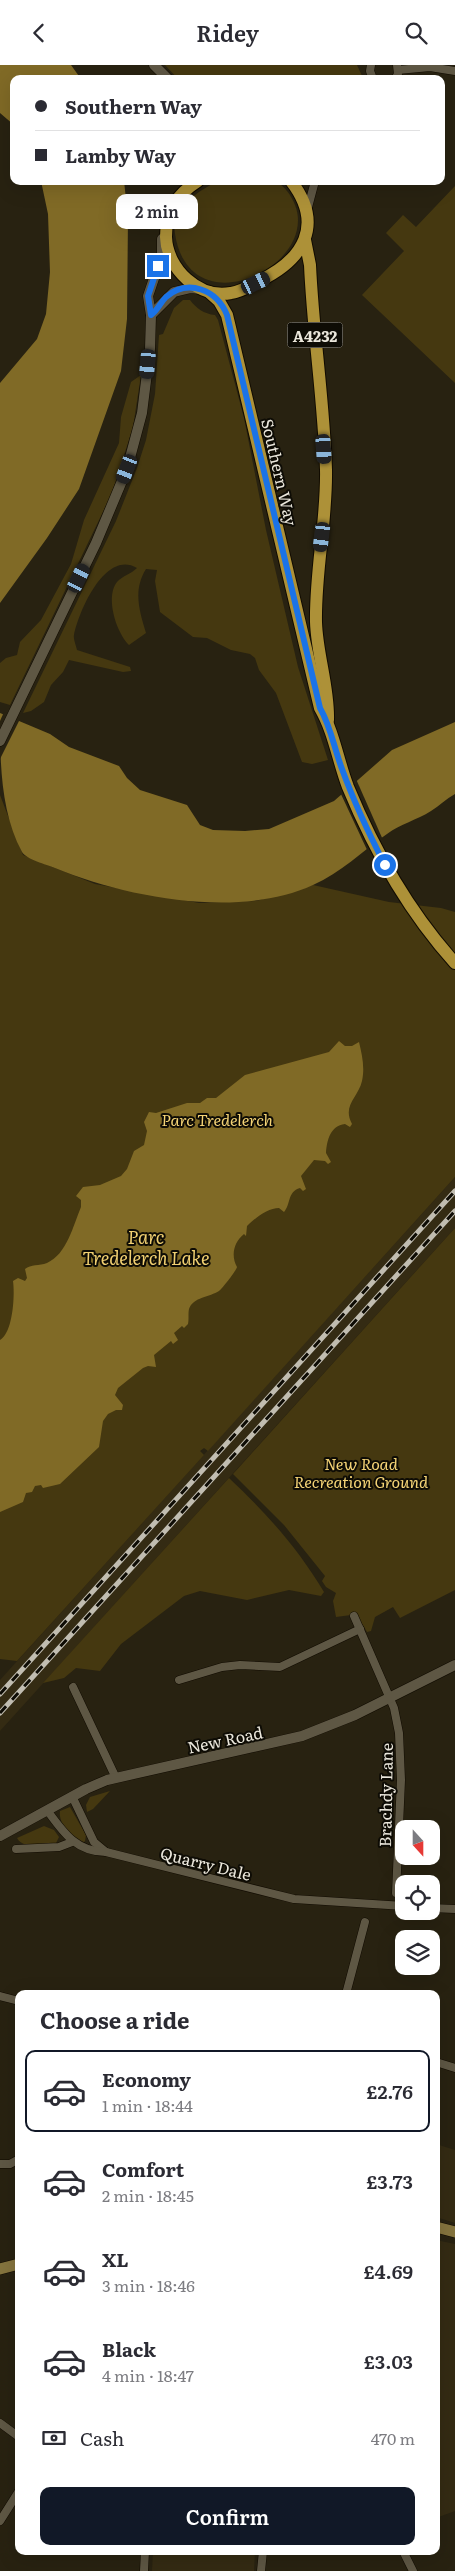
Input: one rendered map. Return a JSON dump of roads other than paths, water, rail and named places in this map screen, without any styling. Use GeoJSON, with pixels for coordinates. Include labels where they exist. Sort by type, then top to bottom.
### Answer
{"type":"FeatureCollection","features":[{"type":"Feature","properties":{"kind":"main road"},"geometry":{"type":"LineString","coordinates":[[167,221],[171,207],[178,197],[192,185]]}},
{"type":"Feature","properties":{"kind":"main road"},"geometry":{"type":"LineString","coordinates":[[293,185],[303,202],[306,215]]}},
{"type":"Feature","properties":{"kind":"main road","name":"Southern Way"},"geometry":{"type":"LineString","coordinates":[[306,215],[305,240],[310,265],[326,468],[324,523],[317,586],[316,623],[318,651],[328,707],[328,722]]}},
{"type":"Feature","properties":{"kind":"main road","name":"Southern Way"},"geometry":{"type":"LineString","coordinates":[[167,221],[168,253],[174,264],[182,275],[220,301],[227,315],[295,611],[320,708],[328,722],[347,785],[376,848],[413,909],[455,963]]}},
{"type":"Feature","properties":{"kind":"main road"},"geometry":{"type":"LineString","coordinates":[[206,290],[231,293],[273,275],[295,257],[305,240]]}},
{"type":"Feature","properties":{"kind":"main road"},"geometry":{"type":"LineString","coordinates":[[440,2228],[455,2232]]}},
{"type":"Feature","properties":{"kind":"main road"},"geometry":{"type":"LineString","coordinates":[[0,2269],[15,2265]]}},
{"type":"Feature","properties":{"kind":"street"},"geometry":{"type":"LineString","coordinates":[[154,65],[164,75]]}},
{"type":"Feature","properties":{"kind":"street"},"geometry":{"type":"LineString","coordinates":[[398,68],[422,67],[455,71]]}},
{"type":"Feature","properties":{"kind":"street"},"geometry":{"type":"LineString","coordinates":[[306,215],[314,185]]}},
{"type":"Feature","properties":{"kind":"street"},"geometry":{"type":"LineString","coordinates":[[0,741],[96,543],[127,469],[142,413],[147,378],[151,315],[148,296],[162,255],[162,237],[167,221]]}},
{"type":"Feature","properties":{"kind":"street"},"geometry":{"type":"LineString","coordinates":[[151,315],[174,292],[191,288],[206,290]]}},
{"type":"Feature","properties":{"kind":"street","name":"Brachdy Lane"},"geometry":{"type":"LineString","coordinates":[[354,1616],[397,1720],[402,1756],[397,1875]]}},
{"type":"Feature","properties":{"kind":"street"},"geometry":{"type":"LineString","coordinates":[[179,1680],[222,1667],[240,1665],[280,1667],[360,1629]]}},
{"type":"Feature","properties":{"kind":"street","name":"New Road"},"geometry":{"type":"LineString","coordinates":[[0,1836],[72,1796],[116,1777],[302,1736],[389,1698],[455,1665]]}},
{"type":"Feature","properties":{"kind":"street"},"geometry":{"type":"LineString","coordinates":[[72,1687],[116,1777]]}},
{"type":"Feature","properties":{"kind":"street"},"geometry":{"type":"LineString","coordinates":[[72,1796],[94,1841],[106,1852]]}},
{"type":"Feature","properties":{"kind":"street"},"geometry":{"type":"LineString","coordinates":[[16,1849],[60,1847],[72,1842],[47,1810]]}},
{"type":"Feature","properties":{"kind":"street","name":"Quarry Dale"},"geometry":{"type":"LineString","coordinates":[[72,1842],[88,1849],[294,1899],[395,1906]]}},
{"type":"Feature","properties":{"kind":"street"},"geometry":{"type":"LineString","coordinates":[[440,1908],[455,1909]]}},
{"type":"Feature","properties":{"kind":"street"},"geometry":{"type":"LineString","coordinates":[[347,1990],[365,1922]]}},
{"type":"Feature","properties":{"kind":"street"},"geometry":{"type":"LineString","coordinates":[[0,1996],[15,2000]]}},
{"type":"Feature","properties":{"kind":"street"},"geometry":{"type":"LineString","coordinates":[[440,2063],[455,2069]]}},
{"type":"Feature","properties":{"kind":"street"},"geometry":{"type":"LineString","coordinates":[[0,2165],[15,2161]]}},
{"type":"Feature","properties":{"kind":"street"},"geometry":{"type":"LineString","coordinates":[[0,2423],[15,2434]]}},
{"type":"Feature","properties":{"kind":"street"},"geometry":{"type":"LineString","coordinates":[[0,2521],[15,2497]]}},
{"type":"Feature","properties":{"kind":"street"},"geometry":{"type":"LineString","coordinates":[[144,2571],[145,2555]]}},
{"type":"Feature","properties":{"kind":"street"},"geometry":{"type":"LineString","coordinates":[[262,2571],[263,2555]]}},
{"type":"Feature","properties":{"kind":"street"},"geometry":{"type":"LineString","coordinates":[[405,2555],[412,2571]]}},
{"type":"Feature","properties":{"kind":"water"},"geometry":{"type":"Polygon","coordinates":[[[0,65],[71,65],[78,75],[10,75],[10,122],[0,113],[0,65]]]}},
{"type":"Feature","properties":{"kind":"water"},"geometry":{"type":"Polygon","coordinates":[[[42,185],[124,185],[128,217],[127,319],[121,371],[79,489],[47,538],[0,603],[0,383],[37,339],[46,314],[50,272],[48,214],[42,185]]]}},
{"type":"Feature","properties":{"kind":"water"},"geometry":{"type":"Polygon","coordinates":[[[0,713],[50,734],[69,747],[119,766],[127,778],[140,790],[187,805],[200,825],[213,830],[245,831],[269,829],[334,801],[392,750],[455,722],[455,794],[426,814],[392,831],[323,880],[284,895],[252,901],[218,902],[184,901],[149,896],[84,879],[32,860],[24,855],[9,820],[5,802],[1,767],[0,713]]]}},
{"type":"Feature","properties":{"kind":"water","name":"Parc Tredelerch Lake"},"geometry":{"type":"Polygon","coordinates":[[[339,1041],[345,1046],[352,1046],[359,1042],[363,1071],[360,1087],[350,1107],[349,1117],[352,1124],[350,1127],[345,1124],[340,1125],[330,1134],[328,1139],[326,1153],[331,1162],[328,1164],[325,1161],[314,1160],[301,1176],[306,1189],[303,1191],[300,1188],[293,1192],[284,1212],[279,1208],[275,1208],[258,1217],[247,1226],[246,1236],[244,1234],[235,1245],[234,1258],[237,1267],[226,1284],[219,1291],[191,1305],[188,1324],[184,1328],[182,1326],[174,1333],[178,1340],[173,1344],[171,1341],[154,1355],[156,1367],[148,1366],[143,1368],[118,1388],[115,1395],[123,1405],[122,1410],[116,1410],[108,1414],[103,1421],[99,1447],[60,1484],[43,1488],[41,1485],[35,1486],[32,1492],[26,1493],[23,1502],[0,1512],[0,1340],[8,1330],[10,1322],[14,1295],[13,1281],[18,1278],[25,1281],[27,1278],[25,1269],[30,1266],[47,1263],[60,1253],[81,1207],[81,1200],[76,1196],[83,1187],[100,1185],[121,1176],[127,1169],[134,1151],[144,1145],[147,1131],[144,1122],[149,1112],[156,1113],[187,1103],[200,1103],[207,1098],[216,1098],[245,1075],[329,1052],[339,1041]]]}},
{"type":"Feature","properties":{"kind":"railway"},"geometry":{"type":"LineString","coordinates":[[0,1694],[455,1191]]}},
{"type":"Feature","properties":{"kind":"railway"},"geometry":{"type":"LineString","coordinates":[[0,1713],[455,1211]]}},
{"type":"Feature","properties":{"kind":"park label","name":"Parc Tredelerch"},"geometry":{"type":"Point","coordinates":[217,1119]}},
{"type":"Feature","properties":{"kind":"park label","name":"New Road Recreation Ground"},"geometry":{"type":"Point","coordinates":[361,1472]}}]}
